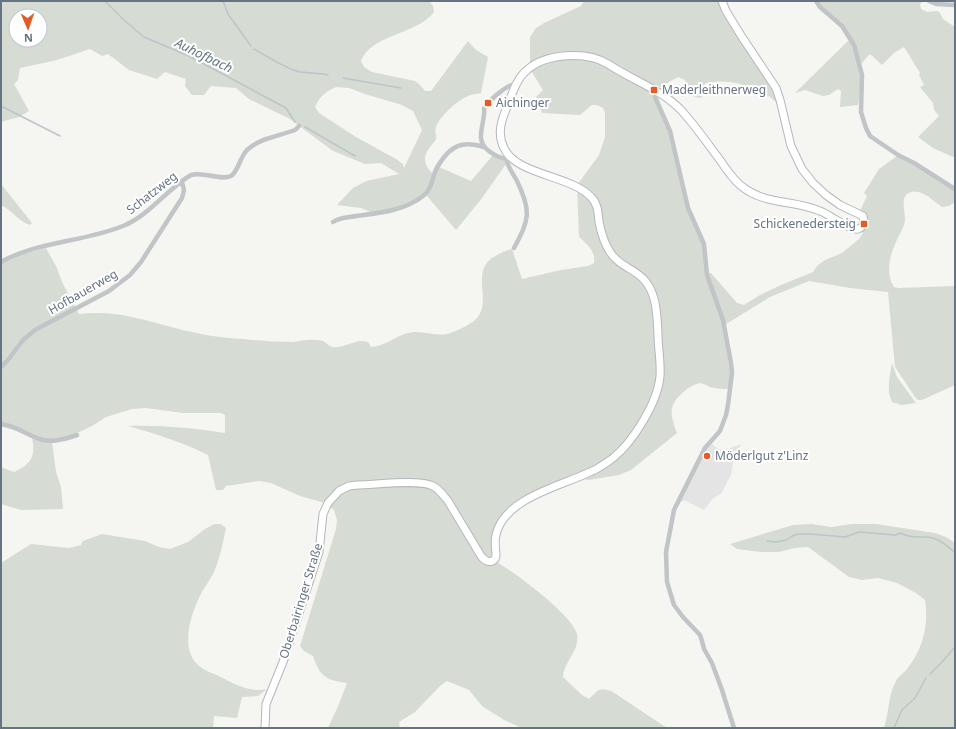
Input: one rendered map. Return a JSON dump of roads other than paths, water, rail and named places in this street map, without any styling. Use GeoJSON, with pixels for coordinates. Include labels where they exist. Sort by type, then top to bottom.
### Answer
{"type":"FeatureCollection","features":[{"type":"Feature","properties":{"kind":"street"},"geometry":{"type":"LineString","coordinates":[[514,248],[526,222],[527,214],[521,190],[501,142],[500,126],[517,84],[524,72],[540,62],[566,56],[589,56],[596,58],[674,103],[689,119],[734,179],[746,189],[767,200],[805,206],[822,211],[852,228],[859,229],[862,227],[864,221],[863,216],[840,205],[826,195],[813,183],[802,169],[791,146],[776,88],[742,37],[726,11],[722,1]]}},
{"type":"Feature","properties":{"kind":"street"},"geometry":{"type":"LineString","coordinates":[[816,1],[820,7],[842,26],[854,45],[862,75],[860,99],[861,112],[870,136],[898,155],[914,163],[955,189]]}},
{"type":"Feature","properties":{"kind":"street"},"geometry":{"type":"LineString","coordinates":[[929,1],[936,4],[955,5]]}},
{"type":"Feature","properties":{"kind":"street"},"geometry":{"type":"LineString","coordinates":[[484,147],[481,136],[485,114],[484,108],[488,102],[508,86],[517,84]]}},
{"type":"Feature","properties":{"kind":"street"},"geometry":{"type":"LineString","coordinates":[[657,92],[655,97],[670,131],[688,208],[704,244],[708,275],[723,320],[732,373],[728,405],[723,425],[716,437],[704,448],[674,510],[666,552],[667,582],[674,606],[700,635],[704,649],[712,663],[722,690],[734,728]]}},
{"type":"Feature","properties":{"kind":"street","name":"Schatzweg"},"geometry":{"type":"LineString","coordinates":[[1,262],[20,253],[123,226],[136,220],[182,182],[196,174],[206,174],[220,177],[230,176],[235,172],[242,156],[249,148],[261,142],[295,130],[299,126]]}},
{"type":"Feature","properties":{"kind":"street","name":"Oberbairinger Straße"},"geometry":{"type":"LineString","coordinates":[[265,728],[266,704],[282,662],[319,552],[322,514],[328,503],[339,491],[349,486],[357,485],[413,483],[432,486],[444,495],[481,556],[486,561],[491,561],[495,559],[496,556],[495,540],[500,524],[510,512],[517,506],[538,494],[594,471],[611,460],[619,453],[650,411],[659,384],[660,367],[656,307],[652,294],[646,281],[615,260],[601,231],[596,204],[591,197],[576,186],[507,158],[498,156],[484,147],[467,144],[456,146],[450,150],[437,166],[426,194],[411,204],[389,211],[351,217],[341,217],[332,222]]}},
{"type":"Feature","properties":{"kind":"street","name":"Hofbauerweg"},"geometry":{"type":"LineString","coordinates":[[1,367],[23,340],[35,330],[108,291],[130,276],[141,262],[182,198],[184,190],[182,182]]}},
{"type":"Feature","properties":{"kind":"street"},"geometry":{"type":"LineString","coordinates":[[1,424],[17,428],[43,440],[59,440],[78,435]]}},
{"type":"Feature","properties":{"kind":"waterway","name":"Auhofbach"},"geometry":{"type":"LineString","coordinates":[[105,1],[144,37],[189,56],[286,108],[295,122]]}},
{"type":"Feature","properties":{"kind":"waterway"},"geometry":{"type":"LineString","coordinates":[[223,1],[228,14],[251,46]]}},
{"type":"Feature","properties":{"kind":"waterway"},"geometry":{"type":"LineString","coordinates":[[254,49],[289,69],[300,72],[328,75]]}},
{"type":"Feature","properties":{"kind":"waterway"},"geometry":{"type":"LineString","coordinates":[[343,78],[401,88]]}},
{"type":"Feature","properties":{"kind":"waterway"},"geometry":{"type":"LineString","coordinates":[[1,106],[60,136]]}},
{"type":"Feature","properties":{"kind":"waterway","name":"Auhofbach"},"geometry":{"type":"LineString","coordinates":[[305,127],[355,156]]}},
{"type":"Feature","properties":{"kind":"waterway"},"geometry":{"type":"LineString","coordinates":[[767,541],[776,542],[786,540],[798,534],[845,537],[859,532],[895,535],[901,533],[913,537],[933,538],[945,544],[955,553]]}},
{"type":"Feature","properties":{"kind":"waterway"},"geometry":{"type":"LineString","coordinates":[[930,674],[955,647]]}},
{"type":"Feature","properties":{"kind":"waterway"},"geometry":{"type":"LineString","coordinates":[[894,728],[902,710],[915,698],[926,678]]}},
{"type":"Feature","properties":{"kind":"place","name":"Maderleithnerweg"},"geometry":{"type":"Point","coordinates":[654,90]}},
{"type":"Feature","properties":{"kind":"place","name":"Aichinger"},"geometry":{"type":"Point","coordinates":[488,103]}},
{"type":"Feature","properties":{"kind":"place","name":"Schickenedersteig"},"geometry":{"type":"Point","coordinates":[864,224]}},
{"type":"Feature","properties":{"kind":"place","name":"Möderlgut z'Linz"},"geometry":{"type":"Point","coordinates":[707,456]}}]}
